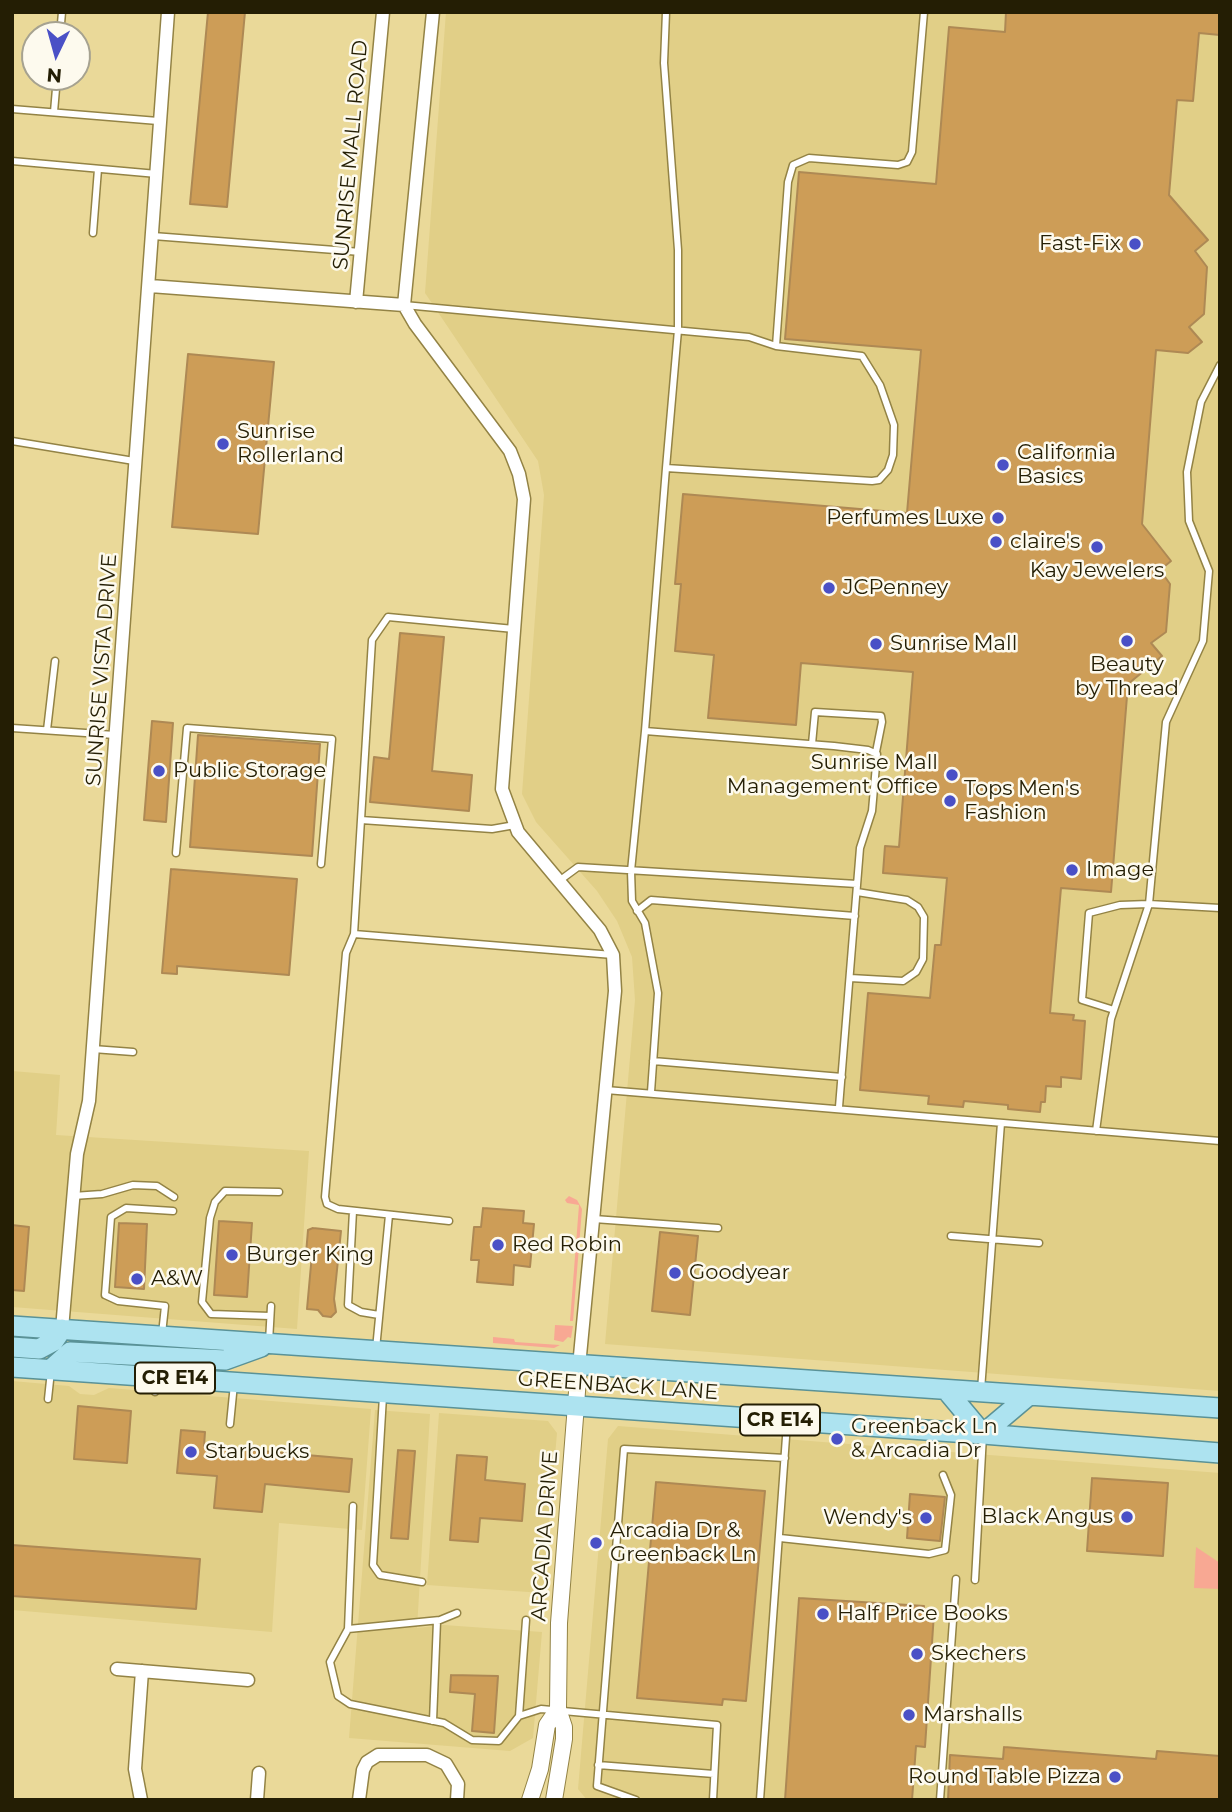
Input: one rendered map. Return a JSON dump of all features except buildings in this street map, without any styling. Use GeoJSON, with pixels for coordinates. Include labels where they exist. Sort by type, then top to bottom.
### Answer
{"type":"FeatureCollection","features":[{"type":"Feature","properties":{"kind":"main road","name":"GREENBACK LANE"},"geometry":{"type":"LineString","coordinates":[[12,1326],[1220,1408]]}},
{"type":"Feature","properties":{"kind":"main road"},"geometry":{"type":"LineString","coordinates":[[12,1347],[38,1349],[54,1341],[62,1329]]}},
{"type":"Feature","properties":{"kind":"main road"},"geometry":{"type":"LineString","coordinates":[[51,1369],[70,1352],[225,1360],[269,1344]]}},
{"type":"Feature","properties":{"kind":"main road","name":"GREENBACK LANE"},"geometry":{"type":"LineString","coordinates":[[12,1367],[51,1369],[156,1384],[234,1382],[1220,1453]]}},
{"type":"Feature","properties":{"kind":"main road"},"geometry":{"type":"LineString","coordinates":[[947,1391],[983,1434],[1028,1396]]}},
{"type":"Feature","properties":{"kind":"street","name":"SUNRISE VISTA DRIVE"},"geometry":{"type":"LineString","coordinates":[[62,1329],[77,1154],[89,1101],[168,12]]}},
{"type":"Feature","properties":{"kind":"street","name":"SUNRISE MALL ROAD"},"geometry":{"type":"LineString","coordinates":[[356,302],[363,252],[383,12]]}},
{"type":"Feature","properties":{"kind":"street"},"geometry":{"type":"LineString","coordinates":[[433,12],[404,305],[415,324],[510,451],[519,474],[524,499],[502,789],[515,825],[600,930],[613,955],[615,991],[607,1090],[579,1366]]}},
{"type":"Feature","properties":{"kind":"street"},"geometry":{"type":"LineString","coordinates":[[150,285],[404,305]]}},
{"type":"Feature","properties":{"kind":"street","name":"ARCADIA DRIVE"},"geometry":{"type":"LineString","coordinates":[[554,1800],[564,1739],[558,1709],[559,1623],[579,1366]]}},
{"type":"Feature","properties":{"kind":"street"},"geometry":{"type":"LineString","coordinates":[[117,1669],[248,1680]]}},
{"type":"Feature","properties":{"kind":"street"},"geometry":{"type":"LineString","coordinates":[[141,1800],[135,1769],[142,1671]]}},
{"type":"Feature","properties":{"kind":"street","name":"ARCADIA DRIVE"},"geometry":{"type":"LineString","coordinates":[[530,1800],[540,1769],[547,1724],[558,1709]]}},
{"type":"Feature","properties":{"kind":"street"},"geometry":{"type":"LineString","coordinates":[[359,1800],[363,1770],[368,1762],[378,1755],[428,1755],[446,1764],[458,1784],[457,1800]]}},
{"type":"Feature","properties":{"kind":"street"},"geometry":{"type":"LineString","coordinates":[[257,1800],[259,1773]]}},
{"type":"Feature","properties":{"kind":"lane"},"geometry":{"type":"LineString","coordinates":[[651,1092],[658,993],[645,923],[632,901],[631,871],[678,330],[678,250],[664,62],[666,12]]}},
{"type":"Feature","properties":{"kind":"lane"},"geometry":{"type":"LineString","coordinates":[[776,346],[788,181],[793,165],[809,158],[898,165],[907,162],[912,152],[924,12]]}},
{"type":"Feature","properties":{"kind":"lane"},"geometry":{"type":"LineString","coordinates":[[54,112],[56,91]]}},
{"type":"Feature","properties":{"kind":"lane"},"geometry":{"type":"LineString","coordinates":[[12,109],[158,121]]}},
{"type":"Feature","properties":{"kind":"lane"},"geometry":{"type":"LineString","coordinates":[[12,162],[158,174]]}},
{"type":"Feature","properties":{"kind":"lane"},"geometry":{"type":"LineString","coordinates":[[93,233],[98,169]]}},
{"type":"Feature","properties":{"kind":"lane"},"geometry":{"type":"LineString","coordinates":[[153,236],[363,252]]}},
{"type":"Feature","properties":{"kind":"lane"},"geometry":{"type":"LineString","coordinates":[[404,305],[749,337],[776,346],[862,356],[880,385],[894,425],[893,454],[885,476],[879,480],[666,468]]}},
{"type":"Feature","properties":{"kind":"lane"},"geometry":{"type":"LineString","coordinates":[[1096,1131],[1114,1010],[1149,904],[1167,722],[1203,641],[1209,571],[1189,521],[1187,472],[1201,402],[1220,365]]}},
{"type":"Feature","properties":{"kind":"lane"},"geometry":{"type":"LineString","coordinates":[[12,441],[135,461]]}},
{"type":"Feature","properties":{"kind":"lane"},"geometry":{"type":"LineString","coordinates":[[1209,595],[1220,595]]}},
{"type":"Feature","properties":{"kind":"lane"},"geometry":{"type":"LineString","coordinates":[[449,1221],[332,1207],[325,1197],[346,953],[354,934],[372,640],[388,617],[514,629]]}},
{"type":"Feature","properties":{"kind":"lane"},"geometry":{"type":"LineString","coordinates":[[47,730],[55,661]]}},
{"type":"Feature","properties":{"kind":"lane"},"geometry":{"type":"LineString","coordinates":[[813,744],[814,714],[817,711],[881,716],[872,811],[860,848],[839,1107]]}},
{"type":"Feature","properties":{"kind":"lane"},"geometry":{"type":"LineString","coordinates":[[12,728],[117,735]]}},
{"type":"Feature","properties":{"kind":"lane"},"geometry":{"type":"LineString","coordinates":[[176,853],[187,729],[332,739],[321,864]]}},
{"type":"Feature","properties":{"kind":"lane"},"geometry":{"type":"LineString","coordinates":[[645,731],[813,744],[876,752]]}},
{"type":"Feature","properties":{"kind":"lane"},"geometry":{"type":"LineString","coordinates":[[361,820],[492,829],[515,825]]}},
{"type":"Feature","properties":{"kind":"lane"},"geometry":{"type":"LineString","coordinates":[[559,881],[578,867],[857,888],[907,900],[918,907],[924,917],[923,959],[916,972],[903,981],[850,978]]}},
{"type":"Feature","properties":{"kind":"lane"},"geometry":{"type":"LineString","coordinates":[[637,911],[651,900],[855,916]]}},
{"type":"Feature","properties":{"kind":"lane"},"geometry":{"type":"LineString","coordinates":[[1114,1010],[1082,1000],[1090,913],[1120,905],[1220,908]]}},
{"type":"Feature","properties":{"kind":"lane"},"geometry":{"type":"LineString","coordinates":[[354,934],[613,955]]}},
{"type":"Feature","properties":{"kind":"lane"},"geometry":{"type":"LineString","coordinates":[[93,1049],[133,1052]]}},
{"type":"Feature","properties":{"kind":"lane"},"geometry":{"type":"LineString","coordinates":[[653,1060],[842,1076]]}},
{"type":"Feature","properties":{"kind":"lane"},"geometry":{"type":"LineString","coordinates":[[607,1090],[839,1107],[1220,1141]]}},
{"type":"Feature","properties":{"kind":"lane"},"geometry":{"type":"LineString","coordinates":[[981,1393],[1000,1123]]}},
{"type":"Feature","properties":{"kind":"lane"},"geometry":{"type":"LineString","coordinates":[[73,1196],[102,1194],[133,1185],[157,1186],[174,1197]]}},
{"type":"Feature","properties":{"kind":"lane"},"geometry":{"type":"LineString","coordinates":[[270,1316],[211,1314],[202,1302],[210,1218],[215,1202],[225,1191],[279,1192]]}},
{"type":"Feature","properties":{"kind":"lane"},"geometry":{"type":"LineString","coordinates":[[161,1336],[165,1306],[118,1301],[105,1295],[111,1215],[126,1208],[173,1210]]}},
{"type":"Feature","properties":{"kind":"lane"},"geometry":{"type":"LineString","coordinates":[[353,1211],[348,1305],[361,1312],[379,1315]]}},
{"type":"Feature","properties":{"kind":"lane"},"geometry":{"type":"LineString","coordinates":[[376,1350],[389,1215]]}},
{"type":"Feature","properties":{"kind":"lane"},"geometry":{"type":"LineString","coordinates":[[594,1219],[718,1228]]}},
{"type":"Feature","properties":{"kind":"lane"},"geometry":{"type":"LineString","coordinates":[[951,1236],[1039,1243]]}},
{"type":"Feature","properties":{"kind":"lane"},"geometry":{"type":"LineString","coordinates":[[269,1344],[271,1306]]}},
{"type":"Feature","properties":{"kind":"lane"},"geometry":{"type":"LineString","coordinates":[[48,1399],[51,1369]]}},
{"type":"Feature","properties":{"kind":"lane"},"geometry":{"type":"LineString","coordinates":[[230,1424],[234,1382]]}},
{"type":"Feature","properties":{"kind":"lane"},"geometry":{"type":"LineString","coordinates":[[383,1393],[373,1565],[377,1573],[386,1577],[422,1582]]}},
{"type":"Feature","properties":{"kind":"lane"},"geometry":{"type":"LineString","coordinates":[[760,1800],[787,1421]]}},
{"type":"Feature","properties":{"kind":"lane"},"geometry":{"type":"LineString","coordinates":[[975,1580],[983,1434]]}},
{"type":"Feature","properties":{"kind":"lane"},"geometry":{"type":"LineString","coordinates":[[636,1800],[597,1786],[624,1449],[785,1458]]}},
{"type":"Feature","properties":{"kind":"lane"},"geometry":{"type":"LineString","coordinates":[[780,1538],[929,1554],[945,1550],[951,1495],[943,1475]]}},
{"type":"Feature","properties":{"kind":"lane"},"geometry":{"type":"LineString","coordinates":[[353,1506],[348,1629],[330,1662],[338,1696],[350,1704],[457,1728],[472,1740],[499,1741],[519,1716],[541,1709],[558,1709],[601,1717],[716,1725],[713,1800]]}},
{"type":"Feature","properties":{"kind":"lane"},"geometry":{"type":"LineString","coordinates":[[940,1800],[956,1579]]}},
{"type":"Feature","properties":{"kind":"lane"},"geometry":{"type":"LineString","coordinates":[[348,1629],[437,1620],[457,1613]]}},
{"type":"Feature","properties":{"kind":"lane"},"geometry":{"type":"LineString","coordinates":[[433,1721],[437,1620]]}},
{"type":"Feature","properties":{"kind":"lane"},"geometry":{"type":"LineString","coordinates":[[519,1716],[526,1620]]}},
{"type":"Feature","properties":{"kind":"lane"},"geometry":{"type":"LineString","coordinates":[[598,1765],[714,1774]]}},
{"type":"Feature","properties":{"kind":"shaded area","name":"Sunrise Mall"},"geometry":{"type":"Polygon","coordinates":[[[446,12],[1220,12],[1220,1391],[605,1344],[635,1000],[632,957],[617,921],[597,891],[536,822],[522,794],[544,495],[538,461],[425,293],[446,12]]]}},
{"type":"Feature","properties":{"kind":"shaded area"},"geometry":{"type":"Polygon","coordinates":[[[12,1071],[60,1075],[56,1135],[309,1151],[297,1329],[12,1307],[12,1071]]]}},
{"type":"Feature","properties":{"kind":"shaded area"},"geometry":{"type":"Polygon","coordinates":[[[569,1196],[577,1200],[582,1209],[573,1321],[570,1321],[579,1205],[567,1203],[565,1200],[569,1196]]]}},
{"type":"Feature","properties":{"kind":"shaded area"},"geometry":{"type":"Polygon","coordinates":[[[555,1325],[573,1326],[571,1338],[568,1337],[563,1342],[554,1340],[555,1325]]]}},
{"type":"Feature","properties":{"kind":"shaded area"},"geometry":{"type":"Polygon","coordinates":[[[493,1337],[514,1339],[515,1342],[560,1345],[554,1348],[493,1343],[493,1337]]]}},
{"type":"Feature","properties":{"kind":"shaded area"},"geometry":{"type":"Polygon","coordinates":[[[12,1381],[69,1386],[80,1394],[94,1395],[109,1388],[371,1409],[362,1530],[279,1523],[272,1632],[12,1610],[12,1381]]]}},
{"type":"Feature","properties":{"kind":"shaded area"},"geometry":{"type":"Polygon","coordinates":[[[375,1410],[430,1414],[417,1628],[444,1625],[542,1632],[533,1738],[510,1751],[349,1738],[375,1410]]]}},
{"type":"Feature","properties":{"kind":"shaded area"},"geometry":{"type":"Polygon","coordinates":[[[439,1413],[548,1421],[557,1433],[543,1593],[427,1585],[439,1413]]]}},
{"type":"Feature","properties":{"kind":"shaded area"},"geometry":{"type":"Polygon","coordinates":[[[618,1426],[1220,1473],[1220,1800],[587,1800],[578,1789],[608,1439],[618,1426]]]}},
{"type":"Feature","properties":{"kind":"shaded area"},"geometry":{"type":"Polygon","coordinates":[[[1196,1547],[1220,1563],[1220,1589],[1194,1588],[1196,1547]]]}},
{"type":"Feature","properties":{"kind":"place","name":"Fast-Fix"},"geometry":{"type":"Point","coordinates":[1135,244]}},
{"type":"Feature","properties":{"kind":"place","name":"Sunrise Rollerland"},"geometry":{"type":"Point","coordinates":[223,444]}},
{"type":"Feature","properties":{"kind":"place","name":"California Basics"},"geometry":{"type":"Point","coordinates":[1003,465]}},
{"type":"Feature","properties":{"kind":"place","name":"Perfumes Luxe"},"geometry":{"type":"Point","coordinates":[998,518]}},
{"type":"Feature","properties":{"kind":"place","name":"claire's"},"geometry":{"type":"Point","coordinates":[996,542]}},
{"type":"Feature","properties":{"kind":"place","name":"Kay Jewelers"},"geometry":{"type":"Point","coordinates":[1097,547]}},
{"type":"Feature","properties":{"kind":"place","name":"JCPenney"},"geometry":{"type":"Point","coordinates":[829,588]}},
{"type":"Feature","properties":{"kind":"place","name":"Beauty by Thread"},"geometry":{"type":"Point","coordinates":[1127,641]}},
{"type":"Feature","properties":{"kind":"place","name":"Sunrise Mall"},"geometry":{"type":"Point","coordinates":[876,644]}},
{"type":"Feature","properties":{"kind":"place","name":"Public Storage"},"geometry":{"type":"Point","coordinates":[159,771]}},
{"type":"Feature","properties":{"kind":"place","name":"Sunrise Mall Management Office"},"geometry":{"type":"Point","coordinates":[952,775]}},
{"type":"Feature","properties":{"kind":"place","name":"Tops Men's Fashion"},"geometry":{"type":"Point","coordinates":[950,801]}},
{"type":"Feature","properties":{"kind":"place","name":"Image"},"geometry":{"type":"Point","coordinates":[1072,870]}},
{"type":"Feature","properties":{"kind":"place","name":"Red Robin"},"geometry":{"type":"Point","coordinates":[498,1245]}},
{"type":"Feature","properties":{"kind":"place","name":"Burger King"},"geometry":{"type":"Point","coordinates":[232,1255]}},
{"type":"Feature","properties":{"kind":"place","name":"Goodyear"},"geometry":{"type":"Point","coordinates":[675,1273]}},
{"type":"Feature","properties":{"kind":"place","name":"A&W"},"geometry":{"type":"Point","coordinates":[137,1279]}},
{"type":"Feature","properties":{"kind":"place","name":"Greenback Ln & Arcadia Dr"},"geometry":{"type":"Point","coordinates":[837,1439]}},
{"type":"Feature","properties":{"kind":"place","name":"Starbucks"},"geometry":{"type":"Point","coordinates":[191,1452]}},
{"type":"Feature","properties":{"kind":"place","name":"Black Angus"},"geometry":{"type":"Point","coordinates":[1127,1517]}},
{"type":"Feature","properties":{"kind":"place","name":"Wendy's"},"geometry":{"type":"Point","coordinates":[926,1518]}},
{"type":"Feature","properties":{"kind":"place","name":"Arcadia Dr & Greenback Ln"},"geometry":{"type":"Point","coordinates":[596,1543]}},
{"type":"Feature","properties":{"kind":"place","name":"Half Price Books"},"geometry":{"type":"Point","coordinates":[823,1614]}},
{"type":"Feature","properties":{"kind":"place","name":"Skechers"},"geometry":{"type":"Point","coordinates":[917,1654]}},
{"type":"Feature","properties":{"kind":"place","name":"Marshalls"},"geometry":{"type":"Point","coordinates":[909,1715]}},
{"type":"Feature","properties":{"kind":"place","name":"Round Table Pizza"},"geometry":{"type":"Point","coordinates":[1115,1777]}}]}
